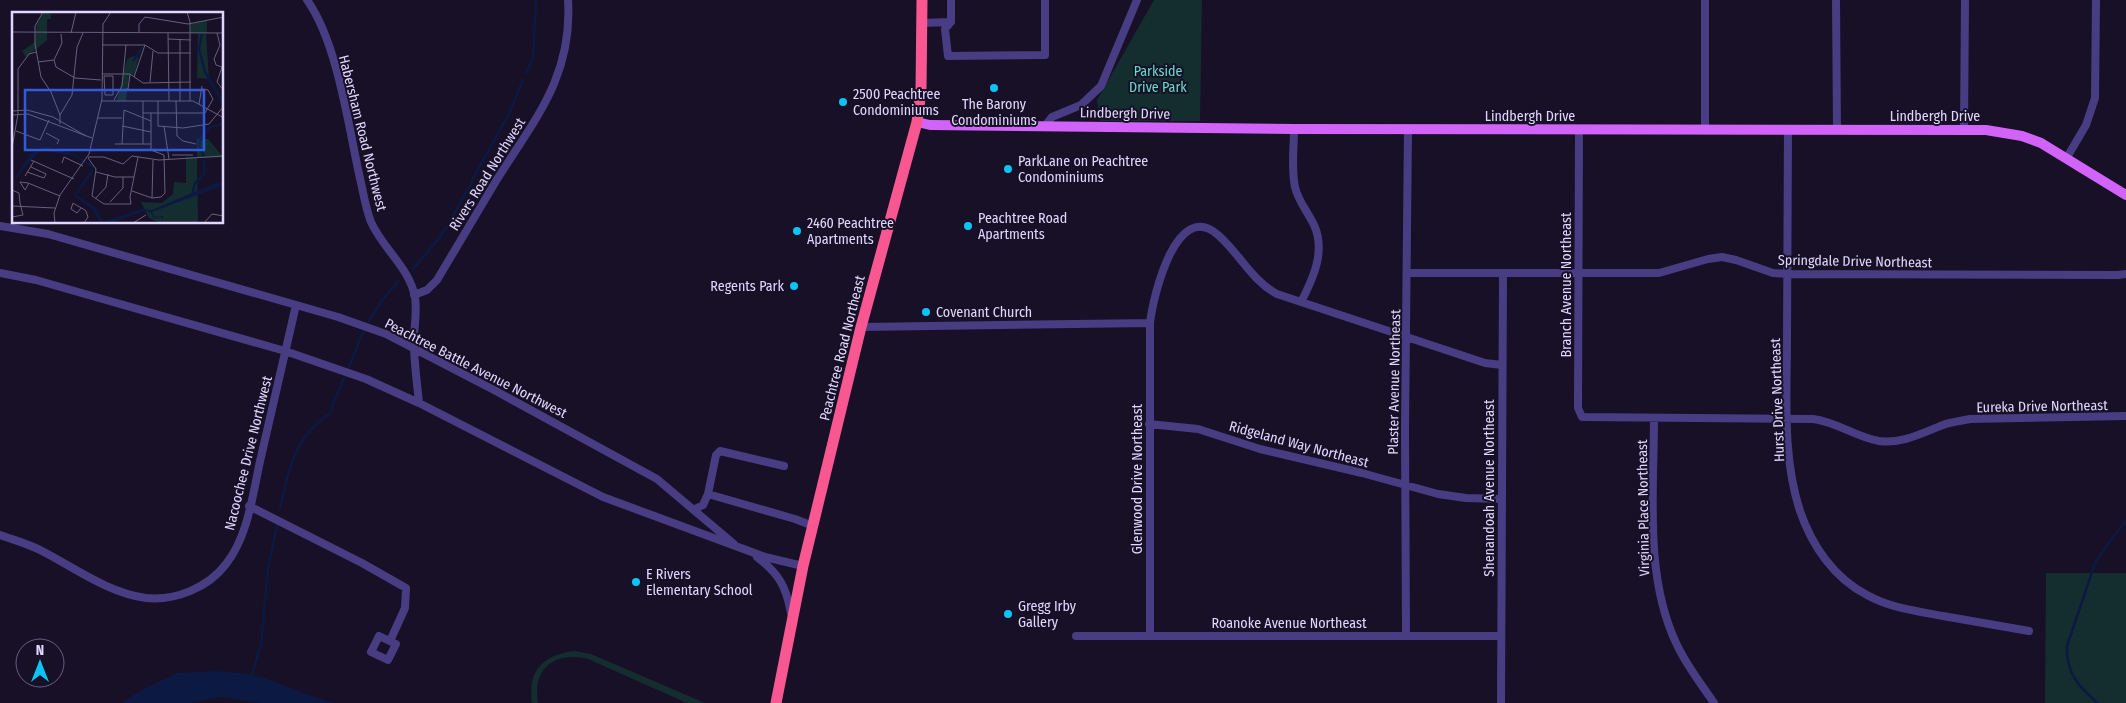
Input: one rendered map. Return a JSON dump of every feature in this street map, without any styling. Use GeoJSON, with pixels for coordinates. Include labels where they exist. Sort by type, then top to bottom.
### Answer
{"type":"FeatureCollection","features":[{"type":"Feature","properties":{"kind":"highway","name":"Peachtree Road Northeast"},"geometry":{"type":"LineString","coordinates":[[776,703],[803,566],[861,327],[917,122],[921,91],[922,0]]}},
{"type":"Feature","properties":{"kind":"main road","name":"Lindbergh Drive"},"geometry":{"type":"LineString","coordinates":[[917,122],[938,125],[1294,129],[1964,129],[1999,131],[2022,136],[2041,143],[2126,195]]}},
{"type":"Feature","properties":{"kind":"street","name":"Habersham Road Northwest"},"geometry":{"type":"LineString","coordinates":[[307,0],[319,20],[338,80],[368,214],[377,233],[405,271],[414,295]]}},
{"type":"Feature","properties":{"kind":"street","name":"Rivers Road Northwest"},"geometry":{"type":"LineString","coordinates":[[414,295],[427,290],[437,280],[552,89],[566,51],[569,27],[568,0]]}},
{"type":"Feature","properties":{"kind":"street"},"geometry":{"type":"LineString","coordinates":[[951,0],[951,22],[946,29],[948,56],[1044,55],[1045,0]]}},
{"type":"Feature","properties":{"kind":"street"},"geometry":{"type":"LineString","coordinates":[[1045,126],[1051,117],[1081,105],[1101,86],[1108,73],[1124,26],[1136,0]]}},
{"type":"Feature","properties":{"kind":"street"},"geometry":{"type":"LineString","coordinates":[[1705,0],[1705,130]]}},
{"type":"Feature","properties":{"kind":"street"},"geometry":{"type":"LineString","coordinates":[[1836,0],[1837,130]]}},
{"type":"Feature","properties":{"kind":"street"},"geometry":{"type":"LineString","coordinates":[[1964,129],[1965,0]]}},
{"type":"Feature","properties":{"kind":"street"},"geometry":{"type":"LineString","coordinates":[[2066,159],[2086,125],[2094,98],[2096,0]]}},
{"type":"Feature","properties":{"kind":"street"},"geometry":{"type":"LineString","coordinates":[[922,22],[951,22]]}},
{"type":"Feature","properties":{"kind":"street"},"geometry":{"type":"LineString","coordinates":[[1294,129],[1295,188],[1299,200],[1314,225],[1318,244],[1315,271],[1301,302]]}},
{"type":"Feature","properties":{"kind":"street","name":"Plaster Avenue Northeast"},"geometry":{"type":"LineString","coordinates":[[1406,636],[1408,129]]}},
{"type":"Feature","properties":{"kind":"street","name":"Branch Avenue Northeast"},"geometry":{"type":"LineString","coordinates":[[1579,130],[1578,408],[1582,417],[1605,418]]}},
{"type":"Feature","properties":{"kind":"street","name":"Hurst Drive Northeast"},"geometry":{"type":"LineString","coordinates":[[1788,130],[1787,418],[1790,460],[1801,512],[1819,551],[1842,578],[1867,596],[1894,607],[2028,631]]}},
{"type":"Feature","properties":{"kind":"street","name":"Peachtree Battle Avenue Northwest"},"geometry":{"type":"LineString","coordinates":[[0,226],[49,234],[366,327],[414,348],[657,479],[695,509],[737,547]]}},
{"type":"Feature","properties":{"kind":"street","name":"Glenwood Drive Northeast"},"geometry":{"type":"LineString","coordinates":[[1150,636],[1150,323],[1155,296],[1171,252],[1182,234],[1195,227],[1207,228],[1216,233],[1268,289],[1301,302],[1485,363],[1502,365]]}},
{"type":"Feature","properties":{"kind":"street","name":"Springdale Drive Northeast"},"geometry":{"type":"LineString","coordinates":[[1408,273],[1659,273],[1708,259],[1722,257],[1773,273],[1787,274],[2126,274]]}},
{"type":"Feature","properties":{"kind":"street","name":"Shenandoah Avenue Northeast"},"geometry":{"type":"LineString","coordinates":[[1501,703],[1503,273]]}},
{"type":"Feature","properties":{"kind":"street","name":"Peachtree Battle Avenue Northwest"},"geometry":{"type":"LineString","coordinates":[[0,274],[36,280],[285,351],[366,379],[419,403],[603,497],[749,552],[803,566]]}},
{"type":"Feature","properties":{"kind":"street"},"geometry":{"type":"LineString","coordinates":[[414,295],[416,308],[414,348],[419,403]]}},
{"type":"Feature","properties":{"kind":"street","name":"Nacoochee Drive Northwest"},"geometry":{"type":"LineString","coordinates":[[0,535],[41,550],[112,588],[131,595],[147,598],[188,592],[202,586],[216,576],[227,563],[236,546],[250,506],[296,305]]}},
{"type":"Feature","properties":{"kind":"street"},"geometry":{"type":"LineString","coordinates":[[861,327],[1150,323]]}},
{"type":"Feature","properties":{"kind":"street","name":"Eureka Drive Northeast"},"geometry":{"type":"LineString","coordinates":[[1605,418],[1787,418],[1823,420],[1868,438],[1891,441],[1907,439],[1946,424],[1970,419],[2126,416]]}},
{"type":"Feature","properties":{"kind":"street","name":"Virginia Place Northeast"},"geometry":{"type":"LineString","coordinates":[[1654,418],[1654,554],[1659,596],[1677,645],[1714,703]]}},
{"type":"Feature","properties":{"kind":"street","name":"Ridgeland Way Northeast"},"geometry":{"type":"LineString","coordinates":[[1149,424],[1198,429],[1260,449],[1452,497],[1502,499]]}},
{"type":"Feature","properties":{"kind":"street"},"geometry":{"type":"LineString","coordinates":[[695,509],[703,505],[708,494],[716,456],[720,451],[784,466]]}},
{"type":"Feature","properties":{"kind":"street"},"geometry":{"type":"LineString","coordinates":[[708,494],[813,526]]}},
{"type":"Feature","properties":{"kind":"street"},"geometry":{"type":"LineString","coordinates":[[250,506],[406,588],[405,608],[390,641]]}},
{"type":"Feature","properties":{"kind":"street","name":"Peachtree Battle Avenue Northwest"},"geometry":{"type":"LineString","coordinates":[[749,552],[769,566],[778,576],[787,592],[792,620]]}},
{"type":"Feature","properties":{"kind":"street","name":"Roanoke Avenue Northeast"},"geometry":{"type":"LineString","coordinates":[[1076,636],[1502,636]]}},
{"type":"Feature","properties":{"kind":"green space","name":"Parkside Drive Park"},"geometry":{"type":"Polygon","coordinates":[[[1154,0],[1202,0],[1200,121],[1100,121],[1097,100],[1154,0]]]}},
{"type":"Feature","properties":{"kind":"green space"},"geometry":{"type":"Polygon","coordinates":[[[2046,573],[2126,573],[2126,703],[2045,703],[2046,573]]]}},
{"type":"Feature","properties":{"kind":"green space"},"geometry":{"type":"Polygon","coordinates":[[[574,651],[591,654],[705,703],[687,703],[588,659],[576,657],[556,660],[548,665],[542,672],[539,680],[537,691],[538,703],[532,703],[532,682],[540,666],[554,656],[574,651]]]}},
{"type":"Feature","properties":{"kind":"water"},"geometry":{"type":"Polygon","coordinates":[[[215,671],[258,676],[334,703],[260,703],[220,697],[189,703],[122,703],[143,689],[177,673],[215,671]]]}},
{"type":"Feature","properties":{"kind":"waterway"},"geometry":{"type":"LineString","coordinates":[[526,73],[533,57],[536,0]]}},
{"type":"Feature","properties":{"kind":"waterway"},"geometry":{"type":"LineString","coordinates":[[413,269],[444,231],[472,184],[472,180],[509,114],[523,80]]}},
{"type":"Feature","properties":{"kind":"waterway"},"geometry":{"type":"LineString","coordinates":[[369,321],[382,300],[399,281]]}},
{"type":"Feature","properties":{"kind":"waterway"},"geometry":{"type":"LineString","coordinates":[[349,367],[363,332]]}},
{"type":"Feature","properties":{"kind":"waterway"},"geometry":{"type":"LineString","coordinates":[[280,508],[295,454],[309,432],[331,413],[344,378]]}},
{"type":"Feature","properties":{"kind":"waterway"},"geometry":{"type":"LineString","coordinates":[[2098,703],[2079,685],[2071,671],[2067,646],[2095,563],[2126,521]]}},
{"type":"Feature","properties":{"kind":"waterway"},"geometry":{"type":"LineString","coordinates":[[251,678],[261,644],[268,569],[277,525]]}},
{"type":"Feature","properties":{"kind":"place","name":"The Barony Condominiums"},"geometry":{"type":"Point","coordinates":[994,88]}},
{"type":"Feature","properties":{"kind":"place","name":"2500 Peachtree Condominiums"},"geometry":{"type":"Point","coordinates":[843,102]}},
{"type":"Feature","properties":{"kind":"place","name":"ParkLane on Peachtree Condominiums"},"geometry":{"type":"Point","coordinates":[1008,169]}},
{"type":"Feature","properties":{"kind":"place","name":"Peachtree Road Apartments"},"geometry":{"type":"Point","coordinates":[968,226]}},
{"type":"Feature","properties":{"kind":"place","name":"2460 Peachtree Apartments"},"geometry":{"type":"Point","coordinates":[797,231]}},
{"type":"Feature","properties":{"kind":"place","name":"Regents Park"},"geometry":{"type":"Point","coordinates":[794,286]}},
{"type":"Feature","properties":{"kind":"place","name":"Covenant Church"},"geometry":{"type":"Point","coordinates":[926,312]}},
{"type":"Feature","properties":{"kind":"place","name":"E Rivers Elementary School"},"geometry":{"type":"Point","coordinates":[636,582]}},
{"type":"Feature","properties":{"kind":"place","name":"Gregg Irby Gallery"},"geometry":{"type":"Point","coordinates":[1008,614]}}]}
